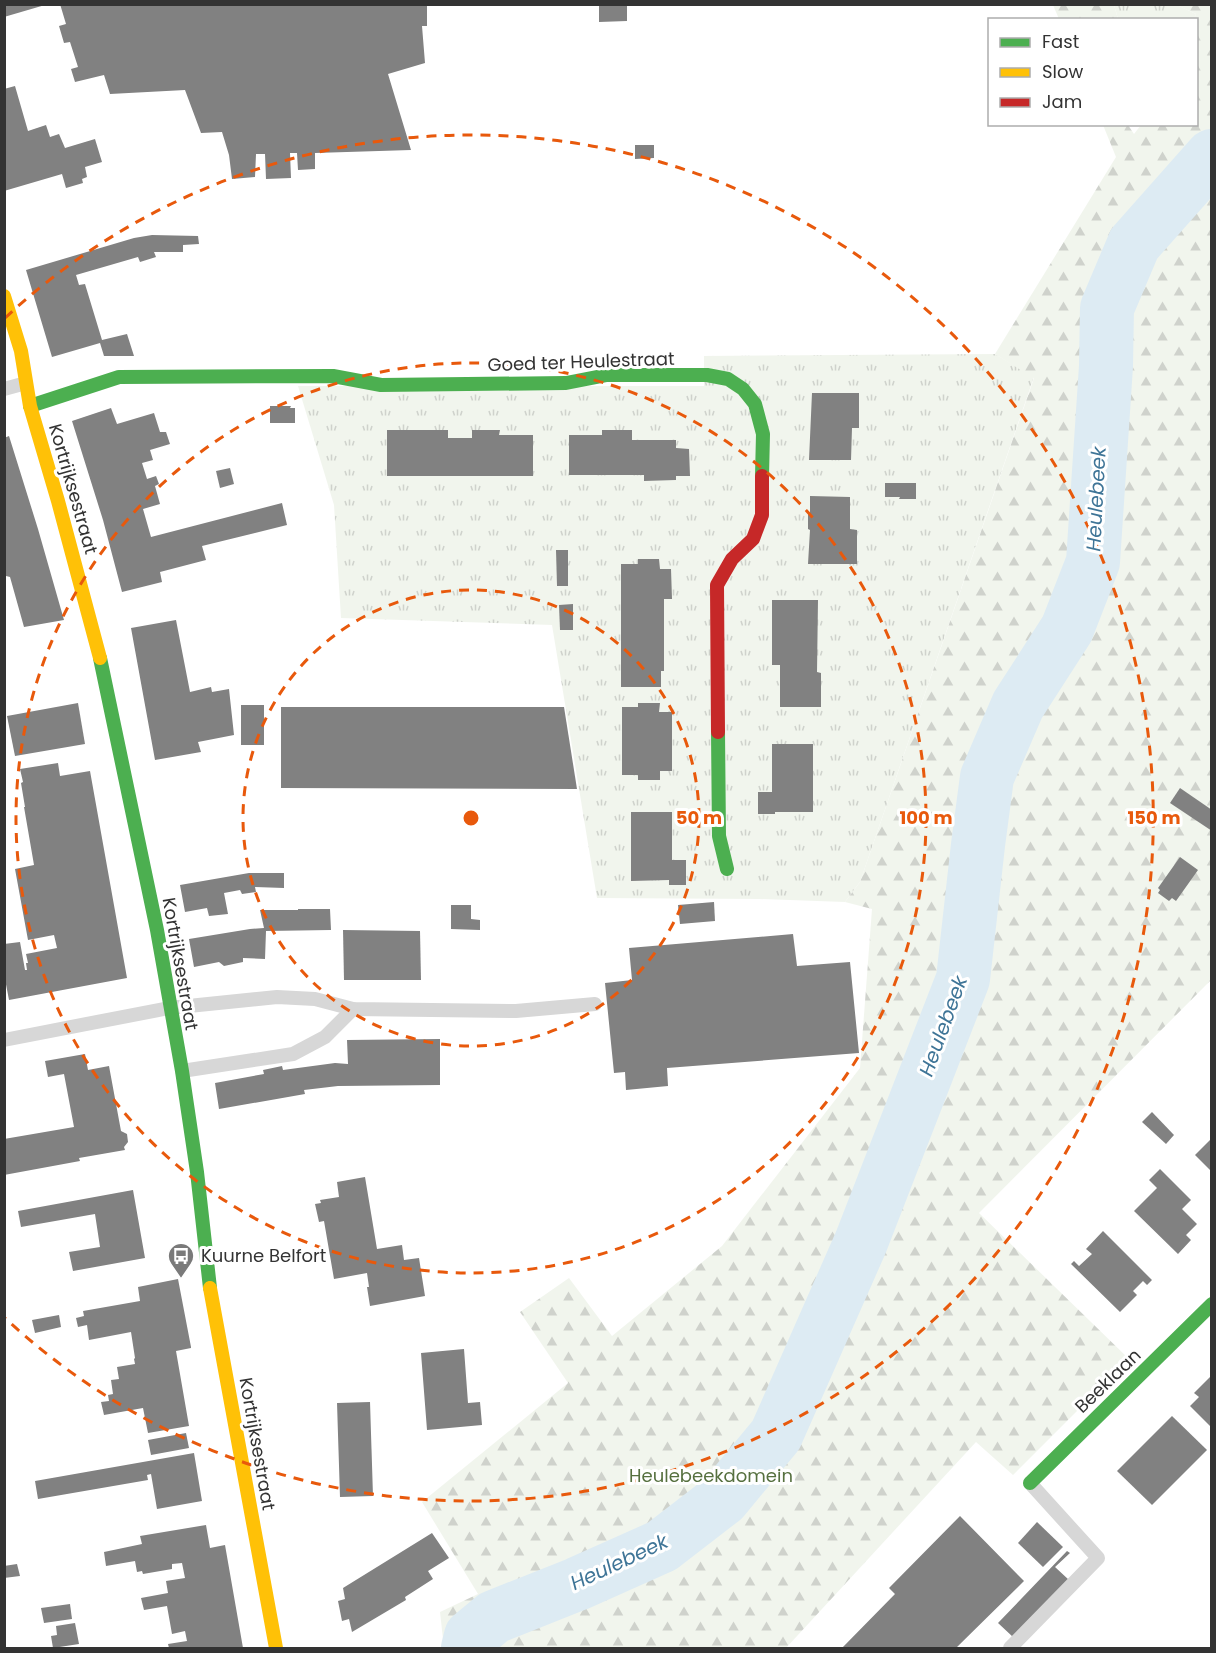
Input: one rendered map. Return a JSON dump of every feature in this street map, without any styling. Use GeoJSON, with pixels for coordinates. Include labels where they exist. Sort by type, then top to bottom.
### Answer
{"type":"FeatureCollection","features":[{"type":"Feature","properties":{"kind":"street","name":"Kortrijksestraat"},"geometry":{"type":"LineString","coordinates":[[4,296],[21,351],[30,406],[104,672],[157,930],[197,1172],[207,1274],[276,1648]]}},
{"type":"Feature","properties":{"kind":"street","name":"Goed ter Heulestraat"},"geometry":{"type":"LineString","coordinates":[[30,406],[119,377],[333,376],[381,385],[566,383],[607,375],[707,375],[728,379],[743,389],[755,404],[764,434],[762,515],[753,539],[732,559],[717,585],[719,836],[727,869]]}},
{"type":"Feature","properties":{"kind":"street","name":"Beeklaan"},"geometry":{"type":"LineString","coordinates":[[1030,1483],[1212,1304]]}},
{"type":"Feature","properties":{"kind":"lane"},"geometry":{"type":"LineString","coordinates":[[4,389],[26,383]]}},
{"type":"Feature","properties":{"kind":"lane"},"geometry":{"type":"LineString","coordinates":[[4,1040],[169,1008],[277,997],[315,999],[353,1009],[516,1011],[595,1004]]}},
{"type":"Feature","properties":{"kind":"lane"},"geometry":{"type":"LineString","coordinates":[[182,1071],[293,1054],[325,1037],[353,1009]]}},
{"type":"Feature","properties":{"kind":"lane"},"geometry":{"type":"LineString","coordinates":[[1010,1648],[1098,1558],[1030,1483]]}},
{"type":"Feature","properties":{"kind":"green space"},"geometry":{"type":"Polygon","coordinates":[[[1053,5],[1114,5],[1118,18],[1059,18],[1053,5]]]}},
{"type":"Feature","properties":{"kind":"green space"},"geometry":{"type":"Polygon","coordinates":[[[1114,5],[1177,5],[1196,14],[1194,18],[1118,18],[1114,5]]]}},
{"type":"Feature","properties":{"kind":"green space","name":"Heulebeekdomein"},"geometry":{"type":"Polygon","coordinates":[[[1177,5],[1211,5],[1211,980],[979,1213],[1129,1359],[1013,1475],[976,1442],[786,1648],[444,1648],[440,1612],[478,1594],[422,1502],[568,1383],[520,1312],[569,1278],[612,1336],[722,1246],[860,1068],[872,909],[845,902],[860,882],[1034,378],[995,354],[1116,157],[1103,126],[1129,126],[1134,134],[1140,126],[1198,126],[1198,18],[1194,18],[1196,14],[1177,5]]]}},
{"type":"Feature","properties":{"kind":"green space"},"geometry":{"type":"Polygon","coordinates":[[[995,354],[1034,377],[860,882],[845,902],[597,898],[552,625],[341,618],[334,505],[298,386],[704,386],[704,356],[995,354]]]}},
{"type":"Feature","properties":{"kind":"building"},"geometry":{"type":"Polygon","coordinates":[[[4,4],[45,4],[45,5],[4,17],[4,4]]]}},
{"type":"Feature","properties":{"kind":"building"},"geometry":{"type":"Polygon","coordinates":[[[60,4],[427,4],[427,26],[422,26],[425,63],[388,74],[411,150],[315,153],[315,169],[298,170],[297,153],[290,153],[291,178],[266,179],[265,154],[256,154],[255,177],[232,179],[229,155],[222,132],[201,133],[185,90],[110,94],[104,75],[75,82],[71,69],[78,67],[70,42],[64,43],[59,26],[66,24],[60,4]]]}},
{"type":"Feature","properties":{"kind":"building"},"geometry":{"type":"Polygon","coordinates":[[[599,4],[627,4],[627,21],[599,22],[599,4]]]}},
{"type":"Feature","properties":{"kind":"building"},"geometry":{"type":"Polygon","coordinates":[[[15,86],[28,131],[46,125],[50,137],[59,134],[65,148],[95,139],[102,162],[85,167],[87,177],[82,179],[83,183],[66,188],[62,174],[4,191],[4,89],[15,86]]]}},
{"type":"Feature","properties":{"kind":"building"},"geometry":{"type":"Polygon","coordinates":[[[635,145],[654,145],[654,158],[635,159],[635,145]]]}},
{"type":"Feature","properties":{"kind":"building"},"geometry":{"type":"Polygon","coordinates":[[[152,235],[198,236],[199,244],[183,245],[183,252],[154,252],[156,257],[140,262],[138,257],[76,275],[79,285],[85,284],[102,340],[127,334],[134,356],[104,356],[100,343],[52,357],[26,270],[134,238],[152,235]]]}},
{"type":"Feature","properties":{"kind":"building"},"geometry":{"type":"Polygon","coordinates":[[[812,393],[859,393],[859,428],[852,428],[851,460],[809,460],[812,393]]]}},
{"type":"Feature","properties":{"kind":"building"},"geometry":{"type":"Polygon","coordinates":[[[270,406],[295,408],[295,423],[270,423],[270,406]]]}},
{"type":"Feature","properties":{"kind":"building"},"geometry":{"type":"Polygon","coordinates":[[[111,408],[117,424],[154,413],[160,432],[166,432],[170,444],[150,450],[153,460],[142,463],[147,479],[156,476],[159,484],[155,486],[160,504],[143,509],[151,537],[282,503],[287,525],[202,546],[206,560],[160,572],[162,582],[122,592],[103,520],[72,421],[111,408]]]}},
{"type":"Feature","properties":{"kind":"building"},"geometry":{"type":"Polygon","coordinates":[[[387,430],[448,430],[448,438],[472,438],[472,430],[500,430],[499,435],[533,435],[533,476],[387,476],[387,430]]]}},
{"type":"Feature","properties":{"kind":"building"},"geometry":{"type":"Polygon","coordinates":[[[602,430],[632,430],[632,440],[676,440],[676,448],[689,449],[690,476],[676,476],[676,480],[644,481],[644,475],[569,475],[569,435],[602,435],[602,430]]]}},
{"type":"Feature","properties":{"kind":"building"},"geometry":{"type":"Polygon","coordinates":[[[9,436],[64,620],[24,627],[10,577],[6,576],[4,570],[6,566],[4,559],[4,438],[9,436]]]}},
{"type":"Feature","properties":{"kind":"building"},"geometry":{"type":"Polygon","coordinates":[[[230,468],[234,484],[220,488],[216,471],[230,468]]]}},
{"type":"Feature","properties":{"kind":"building"},"geometry":{"type":"Polygon","coordinates":[[[885,483],[916,483],[916,499],[885,497],[885,483]]]}},
{"type":"Feature","properties":{"kind":"building"},"geometry":{"type":"Polygon","coordinates":[[[810,496],[850,497],[850,529],[857,530],[857,564],[808,564],[810,496]]]}},
{"type":"Feature","properties":{"kind":"building"},"geometry":{"type":"Polygon","coordinates":[[[556,550],[568,550],[568,586],[557,586],[556,550]]]}},
{"type":"Feature","properties":{"kind":"building"},"geometry":{"type":"Polygon","coordinates":[[[638,559],[659,559],[660,569],[671,569],[672,599],[664,599],[664,671],[661,671],[661,687],[621,687],[621,564],[638,564],[638,559]]]}},
{"type":"Feature","properties":{"kind":"building"},"geometry":{"type":"Polygon","coordinates":[[[772,600],[818,600],[817,672],[821,673],[821,707],[780,707],[780,665],[772,665],[772,600]]]}},
{"type":"Feature","properties":{"kind":"building"},"geometry":{"type":"Polygon","coordinates":[[[573,604],[573,630],[560,630],[559,605],[573,604]]]}},
{"type":"Feature","properties":{"kind":"building"},"geometry":{"type":"Polygon","coordinates":[[[176,620],[190,692],[211,687],[212,692],[229,689],[234,735],[198,742],[201,752],[155,760],[131,628],[176,620]]]}},
{"type":"Feature","properties":{"kind":"building"},"geometry":{"type":"Polygon","coordinates":[[[78,703],[85,744],[15,756],[7,716],[78,703]]]}},
{"type":"Feature","properties":{"kind":"building"},"geometry":{"type":"Polygon","coordinates":[[[638,703],[660,703],[659,712],[672,712],[672,771],[660,771],[660,780],[638,780],[638,775],[622,775],[622,707],[638,707],[638,703]]]}},
{"type":"Feature","properties":{"kind":"building"},"geometry":{"type":"Polygon","coordinates":[[[241,705],[264,705],[264,745],[241,745],[241,705]]]}},
{"type":"Feature","properties":{"kind":"building"},"geometry":{"type":"Polygon","coordinates":[[[281,707],[564,707],[577,789],[281,788],[281,707]]]}},
{"type":"Feature","properties":{"kind":"building"},"geometry":{"type":"Polygon","coordinates":[[[772,744],[813,744],[813,812],[758,814],[758,792],[772,792],[772,744]]]}},
{"type":"Feature","properties":{"kind":"building"},"geometry":{"type":"Polygon","coordinates":[[[58,763],[60,776],[90,771],[127,978],[9,1000],[4,974],[4,944],[20,942],[25,970],[27,970],[26,963],[28,963],[26,954],[57,948],[54,935],[28,940],[15,869],[34,865],[20,769],[58,763]]]}},
{"type":"Feature","properties":{"kind":"building"},"geometry":{"type":"Polygon","coordinates":[[[1180,788],[1212,810],[1212,831],[1170,803],[1180,788]]]}},
{"type":"Feature","properties":{"kind":"building"},"geometry":{"type":"Polygon","coordinates":[[[631,812],[672,812],[672,860],[686,860],[686,885],[669,885],[669,880],[631,881],[631,812]]]}},
{"type":"Feature","properties":{"kind":"building"},"geometry":{"type":"Polygon","coordinates":[[[1180,857],[1198,870],[1176,901],[1172,898],[1169,901],[1158,893],[1160,890],[1158,888],[1180,857]]]}},
{"type":"Feature","properties":{"kind":"building"},"geometry":{"type":"Polygon","coordinates":[[[249,873],[284,873],[284,888],[255,887],[256,892],[242,894],[240,890],[224,893],[228,914],[209,916],[207,908],[185,912],[180,885],[249,873]]]}},
{"type":"Feature","properties":{"kind":"building"},"geometry":{"type":"Polygon","coordinates":[[[714,902],[715,921],[680,924],[678,905],[714,902]]]}},
{"type":"Feature","properties":{"kind":"building"},"geometry":{"type":"Polygon","coordinates":[[[451,905],[471,905],[471,919],[480,920],[480,930],[451,929],[451,905]]]}},
{"type":"Feature","properties":{"kind":"building"},"geometry":{"type":"Polygon","coordinates":[[[330,909],[331,930],[266,931],[265,959],[243,958],[243,962],[224,966],[219,962],[194,967],[189,939],[264,928],[260,910],[330,909]]]}},
{"type":"Feature","properties":{"kind":"building"},"geometry":{"type":"Polygon","coordinates":[[[343,930],[420,931],[421,980],[344,980],[343,930]]]}},
{"type":"Feature","properties":{"kind":"building"},"geometry":{"type":"Polygon","coordinates":[[[793,934],[797,966],[850,962],[859,1053],[667,1068],[668,1086],[626,1090],[625,1072],[614,1073],[605,983],[632,980],[629,948],[793,934]]]}},
{"type":"Feature","properties":{"kind":"building"},"geometry":{"type":"Polygon","coordinates":[[[440,1039],[440,1085],[338,1086],[304,1090],[305,1094],[219,1109],[215,1083],[264,1074],[263,1070],[282,1066],[283,1070],[335,1063],[348,1064],[347,1040],[440,1039]]]}},
{"type":"Feature","properties":{"kind":"building"},"geometry":{"type":"Polygon","coordinates":[[[85,1054],[88,1070],[109,1066],[121,1131],[127,1134],[128,1142],[124,1147],[125,1150],[4,1175],[4,1139],[74,1127],[64,1074],[48,1077],[45,1061],[85,1054]]]}},
{"type":"Feature","properties":{"kind":"building"},"geometry":{"type":"Polygon","coordinates":[[[1152,1112],[1174,1135],[1166,1144],[1142,1122],[1152,1112]]]}},
{"type":"Feature","properties":{"kind":"building"},"geometry":{"type":"Polygon","coordinates":[[[1212,1138],[1212,1172],[1195,1155],[1212,1138]]]}},
{"type":"Feature","properties":{"kind":"building"},"geometry":{"type":"Polygon","coordinates":[[[1160,1169],[1191,1200],[1182,1209],[1197,1224],[1186,1235],[1191,1240],[1178,1254],[1134,1211],[1157,1188],[1149,1180],[1160,1169]]]}},
{"type":"Feature","properties":{"kind":"building"},"geometry":{"type":"Polygon","coordinates":[[[365,1177],[377,1249],[402,1245],[404,1260],[419,1258],[425,1296],[370,1306],[367,1273],[334,1279],[324,1221],[319,1222],[315,1204],[321,1203],[320,1200],[339,1197],[337,1182],[365,1177]]]}},
{"type":"Feature","properties":{"kind":"building"},"geometry":{"type":"Polygon","coordinates":[[[133,1190],[145,1258],[73,1271],[69,1252],[100,1247],[95,1214],[21,1227],[18,1211],[133,1190]]]}},
{"type":"Feature","properties":{"kind":"building"},"geometry":{"type":"Polygon","coordinates":[[[1103,1231],[1152,1280],[1147,1285],[1143,1281],[1133,1291],[1137,1295],[1120,1312],[1071,1264],[1074,1261],[1079,1266],[1092,1254],[1086,1249],[1103,1231]]]}},
{"type":"Feature","properties":{"kind":"building"},"geometry":{"type":"Polygon","coordinates":[[[178,1279],[191,1347],[176,1351],[189,1426],[148,1433],[143,1408],[104,1415],[101,1402],[109,1401],[108,1395],[113,1394],[111,1380],[119,1379],[117,1367],[135,1364],[131,1332],[89,1340],[87,1325],[78,1327],[76,1318],[84,1316],[83,1311],[140,1301],[138,1287],[178,1279]]]}},
{"type":"Feature","properties":{"kind":"building"},"geometry":{"type":"Polygon","coordinates":[[[59,1315],[61,1327],[35,1333],[32,1320],[59,1315]]]}},
{"type":"Feature","properties":{"kind":"building"},"geometry":{"type":"Polygon","coordinates":[[[464,1349],[468,1403],[480,1402],[482,1425],[427,1430],[421,1353],[464,1349]]]}},
{"type":"Feature","properties":{"kind":"building"},"geometry":{"type":"Polygon","coordinates":[[[1212,1375],[1212,1428],[1190,1406],[1199,1397],[1194,1393],[1212,1375]]]}},
{"type":"Feature","properties":{"kind":"building"},"geometry":{"type":"Polygon","coordinates":[[[370,1402],[373,1496],[340,1497],[337,1403],[370,1402]]]}},
{"type":"Feature","properties":{"kind":"building"},"geometry":{"type":"Polygon","coordinates":[[[1172,1416],[1207,1450],[1152,1505],[1117,1471],[1172,1416]]]}},
{"type":"Feature","properties":{"kind":"building"},"geometry":{"type":"Polygon","coordinates":[[[186,1433],[189,1448],[151,1455],[148,1440],[186,1433]]]}},
{"type":"Feature","properties":{"kind":"building"},"geometry":{"type":"Polygon","coordinates":[[[194,1453],[202,1501],[157,1509],[151,1474],[147,1475],[148,1480],[38,1499],[35,1481],[194,1453]]]}},
{"type":"Feature","properties":{"kind":"building"},"geometry":{"type":"Polygon","coordinates":[[[960,1516],[1024,1581],[956,1648],[842,1648],[895,1594],[889,1588],[960,1516]]]}},
{"type":"Feature","properties":{"kind":"building"},"geometry":{"type":"Polygon","coordinates":[[[1037,1522],[1063,1547],[1043,1567],[1018,1543],[1037,1522]]]}},
{"type":"Feature","properties":{"kind":"building"},"geometry":{"type":"Polygon","coordinates":[[[206,1525],[210,1548],[225,1545],[243,1648],[169,1648],[168,1644],[187,1641],[185,1631],[172,1634],[167,1606],[144,1610],[141,1598],[168,1593],[166,1581],[185,1578],[182,1563],[172,1564],[172,1569],[143,1574],[142,1571],[137,1572],[135,1561],[106,1566],[104,1552],[142,1544],[140,1536],[206,1525]]]}},
{"type":"Feature","properties":{"kind":"building"},"geometry":{"type":"Polygon","coordinates":[[[432,1533],[449,1558],[428,1571],[433,1579],[405,1597],[406,1600],[352,1632],[349,1619],[342,1621],[338,1601],[345,1599],[343,1588],[432,1533]]]}},
{"type":"Feature","properties":{"kind":"building"},"geometry":{"type":"Polygon","coordinates":[[[1067,1551],[1070,1553],[1055,1567],[1069,1580],[1013,1637],[998,1623],[1067,1551]]]}},
{"type":"Feature","properties":{"kind":"building"},"geometry":{"type":"Polygon","coordinates":[[[17,1564],[20,1576],[4,1578],[4,1566],[17,1564]]]}},
{"type":"Feature","properties":{"kind":"building"},"geometry":{"type":"Polygon","coordinates":[[[70,1604],[72,1619],[44,1623],[41,1608],[70,1604]]]}},
{"type":"Feature","properties":{"kind":"building"},"geometry":{"type":"Polygon","coordinates":[[[75,1623],[79,1644],[53,1648],[51,1636],[57,1635],[56,1626],[75,1623]]]}},
{"type":"Feature","properties":{"kind":"waterway","name":"Heulebeek"},"geometry":{"type":"LineString","coordinates":[[468,1648],[471,1636],[494,1617],[577,1584],[662,1546],[723,1499],[776,1435],[861,1242],[963,979],[987,777],[1018,705],[1067,629],[1093,562],[1106,366],[1107,308],[1134,244],[1212,156]]}},
{"type":"Feature","properties":{"kind":"traffic: fast"},"geometry":{"type":"LineString","coordinates":[[30,406],[119,377],[333,376],[381,385],[566,383],[607,375],[707,375],[728,379],[743,389],[755,404],[763,434],[762,476]]}},
{"type":"Feature","properties":{"kind":"traffic: fast"},"geometry":{"type":"LineString","coordinates":[[100,658],[157,930],[182,1071],[197,1172],[210,1288]]}},
{"type":"Feature","properties":{"kind":"traffic: fast"},"geometry":{"type":"LineString","coordinates":[[718,732],[719,836],[727,869]]}},
{"type":"Feature","properties":{"kind":"traffic: fast"},"geometry":{"type":"LineString","coordinates":[[1030,1483],[1212,1304]]}},
{"type":"Feature","properties":{"kind":"traffic: slow"},"geometry":{"type":"LineString","coordinates":[[4,296],[21,351],[30,406],[100,658]]}},
{"type":"Feature","properties":{"kind":"traffic: slow"},"geometry":{"type":"LineString","coordinates":[[210,1288],[276,1648]]}},
{"type":"Feature","properties":{"kind":"traffic: jam"},"geometry":{"type":"LineString","coordinates":[[718,732],[717,585],[732,559],[753,539],[762,515],[762,476]]}},
{"type":"Feature","properties":{"kind":"place","name":"Kuurne Belfort"},"geometry":{"type":"Point","coordinates":[181,1279]}}]}
